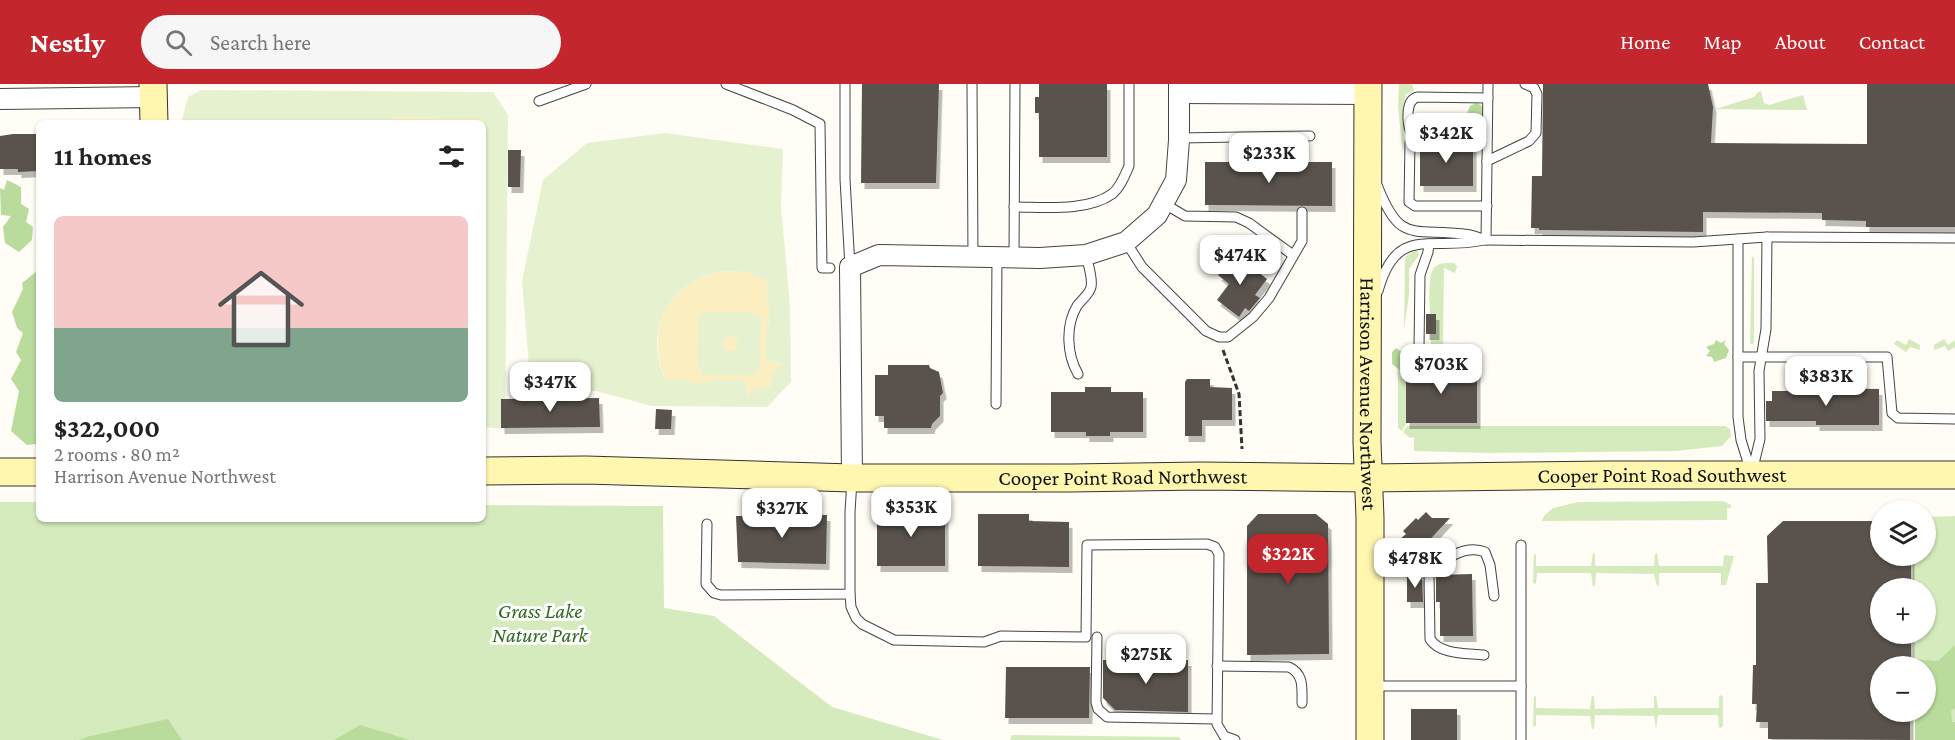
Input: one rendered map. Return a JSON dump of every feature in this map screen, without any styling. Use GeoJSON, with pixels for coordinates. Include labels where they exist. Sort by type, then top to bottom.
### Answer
{"type":"FeatureCollection","features":[{"type":"Feature","properties":{"kind":"main road","name":"Harrison Avenue Northwest"},"geometry":{"type":"LineString","coordinates":[[1368,89],[1370,740]]}},
{"type":"Feature","properties":{"kind":"main road","name":"Cooper Point Road Northwest"},"geometry":{"type":"LineString","coordinates":[[486,471],[586,471],[852,478],[1200,476],[1368,478]]}},
{"type":"Feature","properties":{"kind":"main road"},"geometry":{"type":"LineString","coordinates":[[0,472],[36,472]]}},
{"type":"Feature","properties":{"kind":"main road","name":"Cooper Point Road Southwest"},"geometry":{"type":"LineString","coordinates":[[1368,478],[1955,475]]}},
{"type":"Feature","properties":{"kind":"street"},"geometry":{"type":"LineString","coordinates":[[852,478],[840,268],[879,255],[1040,258],[1086,255],[1126,242],[1157,215],[1176,180],[1179,89],[1368,89]]}},
{"type":"Feature","properties":{"kind":"street"},"geometry":{"type":"LineString","coordinates":[[0,99],[154,101]]}},
{"type":"Feature","properties":{"kind":"lane"},"geometry":{"type":"LineString","coordinates":[[539,100],[586,84]]}},
{"type":"Feature","properties":{"kind":"lane"},"geometry":{"type":"LineString","coordinates":[[726,84],[793,110],[820,124],[822,268],[840,268],[845,179],[845,84]]}},
{"type":"Feature","properties":{"kind":"lane"},"geometry":{"type":"LineString","coordinates":[[972,84],[973,257]]}},
{"type":"Feature","properties":{"kind":"lane"},"geometry":{"type":"LineString","coordinates":[[996,404],[1005,258],[1014,207],[1015,84]]}},
{"type":"Feature","properties":{"kind":"lane"},"geometry":{"type":"LineString","coordinates":[[1014,207],[1067,207],[1100,199],[1113,193],[1129,166],[1129,84]]}},
{"type":"Feature","properties":{"kind":"lane"},"geometry":{"type":"LineString","coordinates":[[1486,240],[1488,84]]}},
{"type":"Feature","properties":{"kind":"lane"},"geometry":{"type":"LineString","coordinates":[[1487,161],[1529,141],[1536,133],[1538,94],[1534,88],[1525,84]]}},
{"type":"Feature","properties":{"kind":"lane"},"geometry":{"type":"LineString","coordinates":[[1487,136],[1417,136],[1411,134],[1409,102],[1413,98],[1488,98]]}},
{"type":"Feature","properties":{"kind":"lane"},"geometry":{"type":"LineString","coordinates":[[1179,138],[1311,136]]}},
{"type":"Feature","properties":{"kind":"lane"},"geometry":{"type":"LineString","coordinates":[[1417,136],[1410,142],[1409,202],[1415,206],[1487,206]]}},
{"type":"Feature","properties":{"kind":"lane"},"geometry":{"type":"LineString","coordinates":[[1369,141],[1377,184],[1395,220],[1403,227],[1413,232],[1465,234],[1486,240]]}},
{"type":"Feature","properties":{"kind":"lane"},"geometry":{"type":"LineString","coordinates":[[1163,203],[1185,216],[1236,217],[1249,223],[1293,255]]}},
{"type":"Feature","properties":{"kind":"lane"},"geometry":{"type":"LineString","coordinates":[[1126,242],[1142,267],[1206,331],[1219,337],[1228,337],[1253,317],[1269,298],[1302,241],[1302,212]]}},
{"type":"Feature","properties":{"kind":"lane"},"geometry":{"type":"LineString","coordinates":[[1367,347],[1383,274],[1391,260],[1402,249],[1412,244],[1464,245],[1486,240],[1694,242],[1767,237],[1955,238]]}},
{"type":"Feature","properties":{"kind":"lane"},"geometry":{"type":"LineString","coordinates":[[1752,475],[1760,439],[1759,371],[1766,329],[1767,237]]}},
{"type":"Feature","properties":{"kind":"lane"},"geometry":{"type":"LineString","coordinates":[[1738,239],[1738,417],[1741,440],[1752,475]]}},
{"type":"Feature","properties":{"kind":"lane"},"geometry":{"type":"LineString","coordinates":[[1428,244],[1428,252],[1420,275],[1419,347],[1423,356],[1431,360],[1463,361]]}},
{"type":"Feature","properties":{"kind":"lane"},"geometry":{"type":"LineString","coordinates":[[1078,374],[1070,354],[1070,333],[1076,308],[1088,294],[1091,285],[1086,255]]}},
{"type":"Feature","properties":{"kind":"lane"},"geometry":{"type":"LineString","coordinates":[[1738,357],[1887,357],[1892,413],[1898,418],[1955,419]]}},
{"type":"Feature","properties":{"kind":"lane"},"geometry":{"type":"LineString","coordinates":[[852,478],[851,607],[862,624],[894,640],[984,642],[1001,636],[1086,637],[1087,545],[1207,544],[1215,547],[1219,554],[1217,724],[1224,736],[1235,740]]}},
{"type":"Feature","properties":{"kind":"lane"},"geometry":{"type":"LineString","coordinates":[[707,524],[706,584],[714,592],[721,595],[850,594]]}},
{"type":"Feature","properties":{"kind":"lane"},"geometry":{"type":"LineString","coordinates":[[1521,545],[1521,740]]}},
{"type":"Feature","properties":{"kind":"lane"},"geometry":{"type":"LineString","coordinates":[[1484,655],[1456,653],[1433,645],[1430,639],[1428,574],[1440,562],[1468,549],[1478,549],[1485,552],[1490,565],[1494,596]]}},
{"type":"Feature","properties":{"kind":"lane"},"geometry":{"type":"LineString","coordinates":[[1097,637],[1096,702],[1098,709],[1107,717],[1217,718]]}},
{"type":"Feature","properties":{"kind":"lane"},"geometry":{"type":"LineString","coordinates":[[1217,666],[1289,667],[1294,669],[1300,676],[1302,684],[1302,703]]}},
{"type":"Feature","properties":{"kind":"lane"},"geometry":{"type":"LineString","coordinates":[[1370,686],[1521,686]]}},
{"type":"Feature","properties":{"kind":"path"},"geometry":{"type":"LineString","coordinates":[[1219,337],[1239,394],[1242,449]]}},
{"type":"Feature","properties":{"kind":"green space"},"geometry":{"type":"Polygon","coordinates":[[[1399,84],[1412,84],[1414,91],[1405,95],[1403,155],[1398,107],[1399,84]]]}},
{"type":"Feature","properties":{"kind":"green space"},"geometry":{"type":"Polygon","coordinates":[[[201,90],[493,92],[508,115],[505,429],[486,427],[486,120],[394,117],[393,120],[182,120],[188,97],[201,90]]]}},
{"type":"Feature","properties":{"kind":"green space"},"geometry":{"type":"Polygon","coordinates":[[[1761,91],[1764,103],[1769,105],[1803,95],[1807,110],[1715,109],[1754,97],[1761,91]]]}},
{"type":"Feature","properties":{"kind":"green space"},"geometry":{"type":"Polygon","coordinates":[[[1476,103],[1484,107],[1485,116],[1480,122],[1468,120],[1466,116],[1470,106],[1476,103]]]}},
{"type":"Feature","properties":{"kind":"green space"},"geometry":{"type":"Polygon","coordinates":[[[665,133],[783,149],[781,206],[790,305],[791,382],[767,407],[652,406],[596,391],[531,391],[522,281],[543,180],[587,143],[665,133]],[[718,271],[685,287],[673,298],[664,312],[657,344],[659,362],[665,380],[688,380],[690,383],[710,383],[711,379],[746,381],[747,396],[757,388],[763,389],[771,385],[773,372],[782,363],[766,361],[766,323],[769,323],[768,281],[745,272],[718,271]]]}},
{"type":"Feature","properties":{"kind":"green space"},"geometry":{"type":"Polygon","coordinates":[[[7,180],[21,187],[21,204],[29,209],[26,222],[33,227],[32,240],[19,252],[5,243],[3,227],[11,216],[1,215],[0,188],[4,190],[7,180]]]}},
{"type":"Feature","properties":{"kind":"green space"},"geometry":{"type":"Polygon","coordinates":[[[1417,250],[1419,255],[1409,269],[1409,295],[1404,329],[1405,258],[1417,250]]]}},
{"type":"Feature","properties":{"kind":"green space"},"geometry":{"type":"Polygon","coordinates":[[[1752,256],[1754,258],[1754,343],[1752,345],[1750,343],[1752,256]]]}},
{"type":"Feature","properties":{"kind":"green space"},"geometry":{"type":"Polygon","coordinates":[[[1454,263],[1457,266],[1455,273],[1444,268],[1443,344],[1452,350],[1450,354],[1444,356],[1432,349],[1430,334],[1436,334],[1436,314],[1430,314],[1430,282],[1432,270],[1437,265],[1454,263]]]}},
{"type":"Feature","properties":{"kind":"green space"},"geometry":{"type":"Polygon","coordinates":[[[36,272],[36,446],[27,445],[11,431],[19,391],[11,379],[21,360],[16,352],[23,333],[17,328],[12,312],[23,289],[22,283],[36,272]]]}},
{"type":"Feature","properties":{"kind":"green space"},"geometry":{"type":"Polygon","coordinates":[[[705,312],[752,312],[755,316],[761,316],[760,367],[752,375],[701,375],[701,368],[697,364],[699,318],[705,312]],[[732,336],[728,337],[724,340],[723,346],[728,351],[735,350],[738,346],[737,339],[732,336]]]}},
{"type":"Feature","properties":{"kind":"green space"},"geometry":{"type":"Polygon","coordinates":[[[1909,339],[1920,345],[1920,350],[1910,347],[1906,352],[1894,344],[1897,340],[1906,345],[1909,339]]]}},
{"type":"Feature","properties":{"kind":"green space"},"geometry":{"type":"Polygon","coordinates":[[[1944,339],[1948,345],[1955,340],[1955,347],[1948,351],[1945,346],[1934,350],[1934,345],[1944,339]]]}},
{"type":"Feature","properties":{"kind":"green space"},"geometry":{"type":"Polygon","coordinates":[[[1716,340],[1721,343],[1726,340],[1724,344],[1729,350],[1726,358],[1714,362],[1712,357],[1706,356],[1710,351],[1706,347],[1714,344],[1716,340]]]}},
{"type":"Feature","properties":{"kind":"green space"},"geometry":{"type":"Polygon","coordinates":[[[1396,348],[1405,354],[1410,352],[1413,363],[1406,371],[1401,371],[1392,364],[1392,352],[1396,348]]]}},
{"type":"Feature","properties":{"kind":"green space"},"geometry":{"type":"Polygon","coordinates":[[[1398,369],[1406,371],[1406,424],[1402,431],[1398,428],[1398,369]]]}},
{"type":"Feature","properties":{"kind":"green space"},"geometry":{"type":"Polygon","coordinates":[[[1407,426],[1725,426],[1730,429],[1731,436],[1722,446],[1676,451],[1490,453],[1414,451],[1414,437],[1410,438],[1403,432],[1407,426]]]}},
{"type":"Feature","properties":{"kind":"green space"},"geometry":{"type":"Polygon","coordinates":[[[1723,501],[1731,505],[1731,508],[1727,508],[1727,520],[1542,521],[1553,508],[1578,502],[1723,501]]]}},
{"type":"Feature","properties":{"kind":"green space","name":"Grass Lake Nature Park"},"geometry":{"type":"Polygon","coordinates":[[[0,502],[36,502],[36,522],[486,522],[486,505],[663,506],[664,608],[714,616],[832,707],[943,740],[0,740],[0,502]]]}},
{"type":"Feature","properties":{"kind":"green space"},"geometry":{"type":"Polygon","coordinates":[[[1955,516],[1955,740],[1915,740],[1915,722],[1936,722],[1936,656],[1914,656],[1914,644],[1936,644],[1936,578],[1913,578],[1913,566],[1936,566],[1936,517],[1955,516]]]}},
{"type":"Feature","properties":{"kind":"green space"},"geometry":{"type":"Polygon","coordinates":[[[1593,553],[1595,554],[1595,566],[1654,566],[1657,553],[1659,566],[1723,566],[1724,555],[1734,556],[1726,585],[1721,585],[1721,573],[1659,573],[1659,585],[1657,586],[1654,574],[1596,573],[1593,587],[1591,573],[1537,573],[1536,584],[1533,583],[1534,554],[1536,555],[1536,566],[1591,566],[1593,553]]]}},
{"type":"Feature","properties":{"kind":"green space"},"geometry":{"type":"Polygon","coordinates":[[[1955,645],[1955,708],[1951,711],[1952,722],[1955,722],[1955,740],[1915,740],[1915,722],[1936,722],[1936,661],[1955,645]]]}},
{"type":"Feature","properties":{"kind":"green space"},"geometry":{"type":"Polygon","coordinates":[[[1592,695],[1595,709],[1654,708],[1656,695],[1658,708],[1719,708],[1721,695],[1723,697],[1723,726],[1719,727],[1718,715],[1658,715],[1656,729],[1654,716],[1595,715],[1592,729],[1590,716],[1536,715],[1536,726],[1533,726],[1534,696],[1536,697],[1536,708],[1590,709],[1592,695]]]}},
{"type":"Feature","properties":{"kind":"green space"},"geometry":{"type":"Polygon","coordinates":[[[168,719],[182,740],[78,740],[86,737],[168,719]]]}},
{"type":"Feature","properties":{"kind":"green space"},"geometry":{"type":"Polygon","coordinates":[[[360,725],[410,740],[334,740],[360,725]]]}},
{"type":"Feature","properties":{"kind":"green space"},"geometry":{"type":"Polygon","coordinates":[[[1012,735],[1179,737],[1181,740],[1010,740],[1012,735]]]}},
{"type":"Feature","properties":{"kind":"sand"},"geometry":{"type":"Polygon","coordinates":[[[394,117],[484,118],[484,120],[393,120],[394,117]]]}},
{"type":"Feature","properties":{"kind":"sand"},"geometry":{"type":"Polygon","coordinates":[[[718,271],[745,272],[768,281],[767,302],[770,302],[766,361],[782,363],[771,385],[747,397],[746,381],[711,380],[710,383],[689,383],[688,380],[665,380],[660,361],[659,327],[664,312],[685,287],[718,271]]]}},
{"type":"Feature","properties":{"kind":"building"},"geometry":{"type":"Polygon","coordinates":[[[862,84],[939,84],[936,183],[861,183],[862,84]]]}},
{"type":"Feature","properties":{"kind":"building"},"geometry":{"type":"Polygon","coordinates":[[[1039,84],[1107,84],[1107,157],[1039,157],[1039,113],[1035,113],[1035,97],[1039,97],[1039,84]]]}},
{"type":"Feature","properties":{"kind":"building"},"geometry":{"type":"Polygon","coordinates":[[[1543,84],[1708,84],[1713,107],[1711,143],[1867,144],[1867,84],[1955,84],[1955,227],[1866,227],[1866,221],[1822,220],[1822,213],[1703,212],[1703,232],[1539,230],[1539,228],[1531,228],[1532,176],[1542,176],[1543,84]]]}},
{"type":"Feature","properties":{"kind":"building"},"geometry":{"type":"Polygon","coordinates":[[[36,134],[36,171],[18,172],[18,169],[0,169],[0,136],[36,134]]]}},
{"type":"Feature","properties":{"kind":"building"},"geometry":{"type":"Polygon","coordinates":[[[1420,143],[1473,143],[1473,186],[1420,186],[1420,143]]]}},
{"type":"Feature","properties":{"kind":"building"},"geometry":{"type":"Polygon","coordinates":[[[508,150],[521,150],[520,187],[508,187],[508,150]]]}},
{"type":"Feature","properties":{"kind":"building"},"geometry":{"type":"Polygon","coordinates":[[[1205,162],[1332,162],[1332,206],[1205,205],[1205,162]]]}},
{"type":"Feature","properties":{"kind":"building"},"geometry":{"type":"Polygon","coordinates":[[[1235,254],[1267,279],[1255,295],[1260,298],[1249,311],[1245,308],[1239,317],[1217,300],[1229,284],[1218,275],[1235,254]]]}},
{"type":"Feature","properties":{"kind":"building"},"geometry":{"type":"Polygon","coordinates":[[[1426,314],[1436,314],[1436,334],[1426,334],[1426,314]]]}},
{"type":"Feature","properties":{"kind":"building"},"geometry":{"type":"Polygon","coordinates":[[[888,365],[929,365],[930,368],[939,372],[943,393],[940,396],[940,416],[931,428],[884,428],[884,416],[875,416],[875,375],[888,375],[888,365]]]}},
{"type":"Feature","properties":{"kind":"building"},"geometry":{"type":"Polygon","coordinates":[[[1429,366],[1477,368],[1477,423],[1406,423],[1406,368],[1429,366]]]}},
{"type":"Feature","properties":{"kind":"building"},"geometry":{"type":"Polygon","coordinates":[[[1187,379],[1210,379],[1210,387],[1232,388],[1232,420],[1202,420],[1202,436],[1185,436],[1185,382],[1187,379]]]}},
{"type":"Feature","properties":{"kind":"building"},"geometry":{"type":"Polygon","coordinates":[[[1085,387],[1111,387],[1111,392],[1143,392],[1143,432],[1110,432],[1110,436],[1086,436],[1086,432],[1051,432],[1051,392],[1085,392],[1085,387]]]}},
{"type":"Feature","properties":{"kind":"building"},"geometry":{"type":"Polygon","coordinates":[[[1814,388],[1879,389],[1879,425],[1816,425],[1816,421],[1766,421],[1766,401],[1772,401],[1772,391],[1814,391],[1814,388]]]}},
{"type":"Feature","properties":{"kind":"building"},"geometry":{"type":"Polygon","coordinates":[[[599,398],[600,427],[501,428],[501,399],[599,398]]]}},
{"type":"Feature","properties":{"kind":"building"},"geometry":{"type":"Polygon","coordinates":[[[656,409],[672,410],[671,429],[655,429],[656,409]]]}},
{"type":"Feature","properties":{"kind":"building"},"geometry":{"type":"Polygon","coordinates":[[[877,511],[945,511],[945,566],[877,566],[877,511]]]}},
{"type":"Feature","properties":{"kind":"building"},"geometry":{"type":"Polygon","coordinates":[[[1426,512],[1432,518],[1450,518],[1407,564],[1407,546],[1400,539],[1406,534],[1403,531],[1426,512]]]}},
{"type":"Feature","properties":{"kind":"building"},"geometry":{"type":"Polygon","coordinates":[[[978,514],[1029,514],[1029,521],[1069,522],[1069,567],[978,566],[978,514]]]}},
{"type":"Feature","properties":{"kind":"building"},"geometry":{"type":"Polygon","coordinates":[[[1258,514],[1316,514],[1328,524],[1329,654],[1247,655],[1247,526],[1258,514]]]}},
{"type":"Feature","properties":{"kind":"building"},"geometry":{"type":"Polygon","coordinates":[[[827,515],[826,564],[738,562],[736,516],[827,515]]]}},
{"type":"Feature","properties":{"kind":"building"},"geometry":{"type":"Polygon","coordinates":[[[1783,521],[1870,521],[1870,566],[1911,566],[1911,578],[1870,578],[1870,644],[1911,644],[1911,656],[1870,656],[1870,722],[1910,722],[1910,740],[1768,739],[1768,722],[1756,722],[1757,704],[1752,704],[1753,665],[1756,665],[1756,583],[1768,583],[1767,536],[1783,521]]]}},
{"type":"Feature","properties":{"kind":"building"},"geometry":{"type":"Polygon","coordinates":[[[1472,574],[1473,636],[1440,636],[1440,602],[1436,602],[1436,577],[1438,575],[1472,574]]]}},
{"type":"Feature","properties":{"kind":"building"},"geometry":{"type":"Polygon","coordinates":[[[1407,575],[1422,575],[1423,602],[1407,602],[1407,575]]]}},
{"type":"Feature","properties":{"kind":"building"},"geometry":{"type":"Polygon","coordinates":[[[1103,660],[1188,660],[1188,712],[1115,710],[1103,698],[1103,660]]]}},
{"type":"Feature","properties":{"kind":"building"},"geometry":{"type":"Polygon","coordinates":[[[1006,667],[1090,667],[1089,718],[1005,718],[1006,667]]]}},
{"type":"Feature","properties":{"kind":"building"},"geometry":{"type":"Polygon","coordinates":[[[1411,709],[1457,709],[1457,740],[1411,740],[1411,709]]]}}]}
